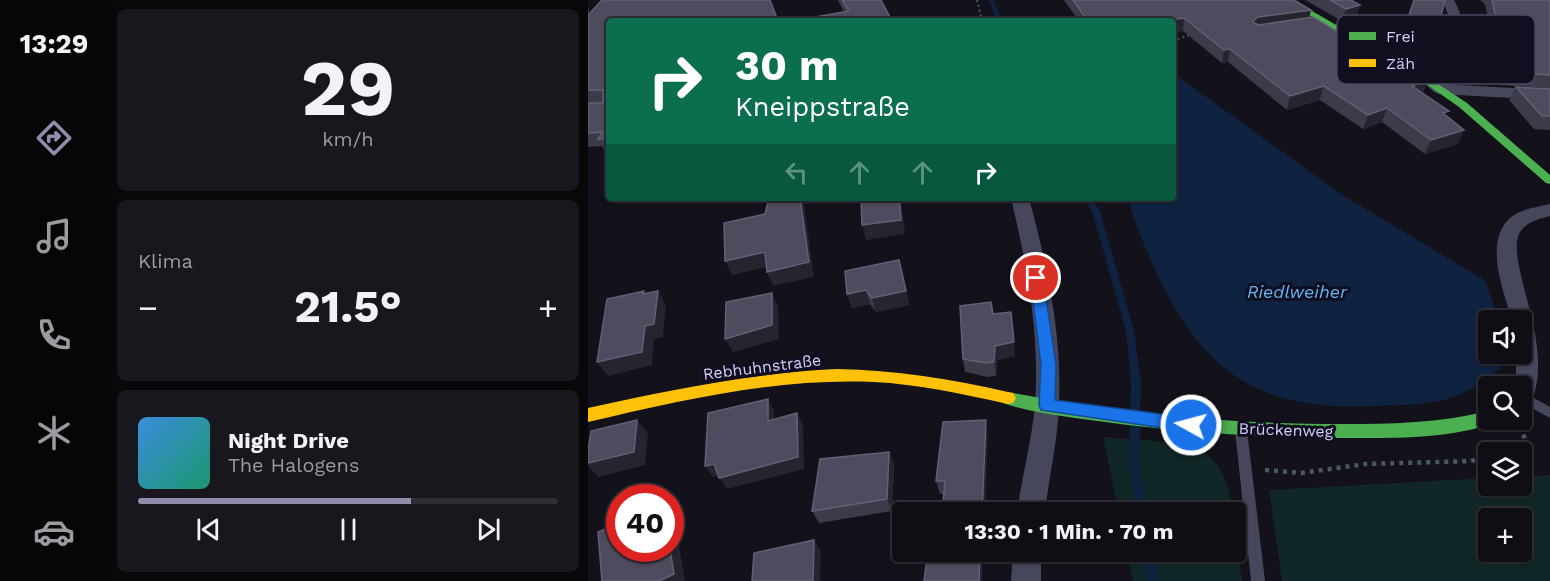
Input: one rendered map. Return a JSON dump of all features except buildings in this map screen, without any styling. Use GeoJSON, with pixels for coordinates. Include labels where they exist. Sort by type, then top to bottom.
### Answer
{"type":"FeatureCollection","features":[{"type":"Feature","properties":{"kind":"street"},"geometry":{"type":"LineString","coordinates":[[1287,0],[1320,25],[1337,34]]}},
{"type":"Feature","properties":{"kind":"street"},"geometry":{"type":"LineString","coordinates":[[1448,0],[1456,15]]}},
{"type":"Feature","properties":{"kind":"street"},"geometry":{"type":"LineString","coordinates":[[1430,84],[1477,116],[1550,181]]}},
{"type":"Feature","properties":{"kind":"street"},"geometry":{"type":"LineString","coordinates":[[1436,87],[1550,95]]}},
{"type":"Feature","properties":{"kind":"street"},"geometry":{"type":"LineString","coordinates":[[1021,201],[1030,236],[1048,365],[1047,405],[1033,502]]}},
{"type":"Feature","properties":{"kind":"street"},"geometry":{"type":"LineString","coordinates":[[1532,382],[1540,359],[1540,337],[1536,317],[1508,248],[1508,234],[1516,223],[1550,210]]}},
{"type":"Feature","properties":{"kind":"street","name":"Rebhuhnstraße"},"geometry":{"type":"LineString","coordinates":[[588,415],[665,397],[797,376],[843,375],[914,380],[1047,405]]}},
{"type":"Feature","properties":{"kind":"street","name":"Brückenweg"},"geometry":{"type":"LineString","coordinates":[[1047,405],[1191,425],[1298,432],[1428,430],[1478,421]]}},
{"type":"Feature","properties":{"kind":"street"},"geometry":{"type":"LineString","coordinates":[[1026,581],[1027,562]]}},
{"type":"Feature","properties":{"kind":"lane"},"geometry":{"type":"LineString","coordinates":[[1532,403],[1550,413]]}},
{"type":"Feature","properties":{"kind":"lane"},"geometry":{"type":"LineString","coordinates":[[1241,429],[1258,581]]}},
{"type":"Feature","properties":{"kind":"path"},"geometry":{"type":"LineString","coordinates":[[977,0],[981,18]]}},
{"type":"Feature","properties":{"kind":"path"},"geometry":{"type":"LineString","coordinates":[[1176,40],[1191,36],[1196,28]]}},
{"type":"Feature","properties":{"kind":"path"},"geometry":{"type":"LineString","coordinates":[[1245,469],[1300,473],[1366,464],[1478,459]]}},
{"type":"Feature","properties":{"kind":"green space"},"geometry":{"type":"Polygon","coordinates":[[[1103,437],[1176,444],[1202,452],[1211,458],[1220,470],[1231,502],[1117,502],[1103,437]]]}},
{"type":"Feature","properties":{"kind":"green space"},"geometry":{"type":"Polygon","coordinates":[[[1550,475],[1550,581],[1282,581],[1269,490],[1478,479],[1478,496],[1532,496],[1532,476],[1550,475]]]}},
{"type":"Feature","properties":{"kind":"green space"},"geometry":{"type":"Polygon","coordinates":[[[1129,562],[1239,562],[1242,581],[1133,581],[1129,562]]]}},
{"type":"Feature","properties":{"kind":"water","name":"Riedlweiher"},"geometry":{"type":"Polygon","coordinates":[[[1176,75],[1344,196],[1486,281],[1495,310],[1478,310],[1478,364],[1504,364],[1503,366],[1489,376],[1478,376],[1478,384],[1466,391],[1453,397],[1423,404],[1333,406],[1298,402],[1268,393],[1240,379],[1216,361],[1195,338],[1175,309],[1145,246],[1129,201],[1176,201],[1176,75]]]}},
{"type":"Feature","properties":{"kind":"waterway"},"geometry":{"type":"LineString","coordinates":[[991,0],[999,18]]}},
{"type":"Feature","properties":{"kind":"waterway"},"geometry":{"type":"LineString","coordinates":[[1090,201],[1096,211],[1130,331],[1136,382],[1134,462],[1140,502]]}},
{"type":"Feature","properties":{"kind":"waterway"},"geometry":{"type":"LineString","coordinates":[[1150,562],[1153,581]]}},
{"type":"Feature","properties":{"kind":"traffic: fast"},"geometry":{"type":"LineString","coordinates":[[1287,0],[1337,29]]}},
{"type":"Feature","properties":{"kind":"traffic: fast"},"geometry":{"type":"LineString","coordinates":[[1432,84],[1463,105],[1550,181]]}},
{"type":"Feature","properties":{"kind":"traffic: fast"},"geometry":{"type":"LineString","coordinates":[[1008,398],[1131,419],[1214,427],[1297,431],[1376,431],[1414,430],[1478,421]]}},
{"type":"Feature","properties":{"kind":"traffic: slow"},"geometry":{"type":"LineString","coordinates":[[588,415],[729,386],[837,375],[907,379],[1008,398]]}},
{"type":"Feature","properties":{"kind":"route"},"geometry":{"type":"LineString","coordinates":[[1036,278],[1048,365],[1047,405],[1191,425]]}}]}
